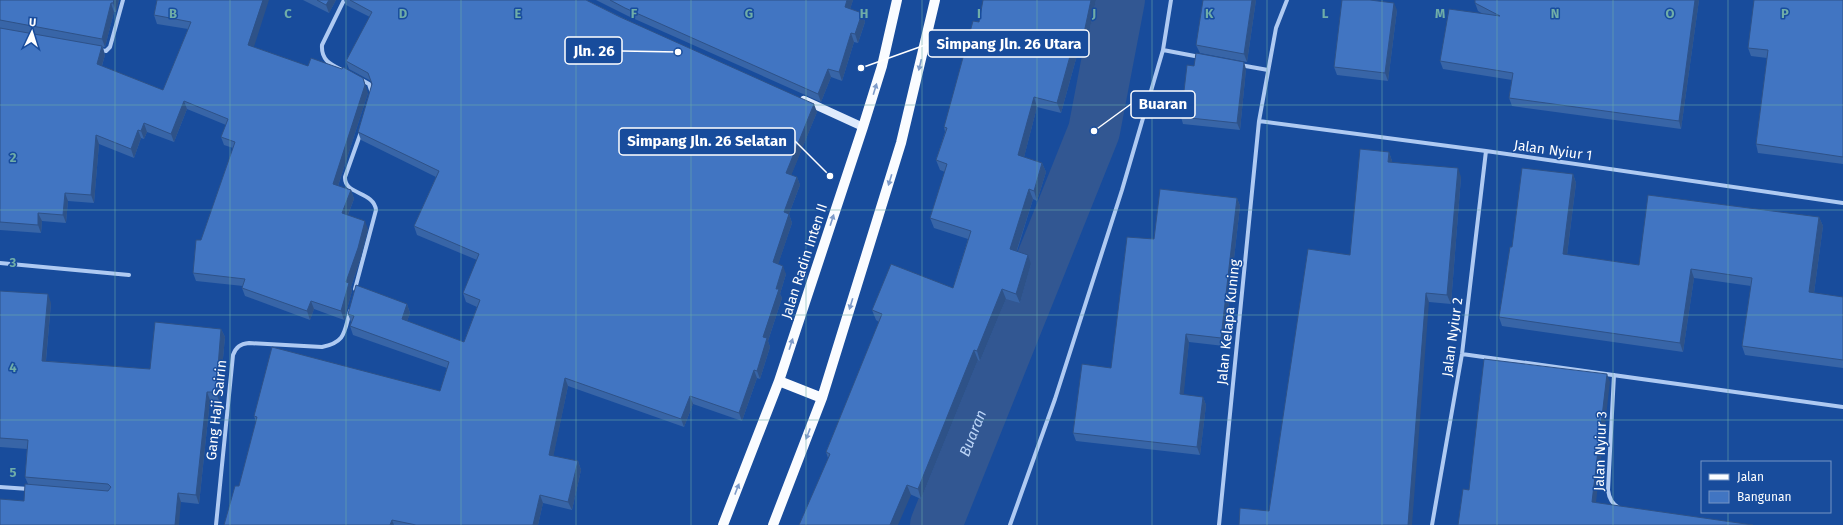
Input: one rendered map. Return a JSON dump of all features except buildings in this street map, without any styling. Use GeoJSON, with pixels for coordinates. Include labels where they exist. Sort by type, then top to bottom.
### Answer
{"type":"FeatureCollection","features":[{"type":"Feature","properties":{"kind":"main road","name":"Jalan Radin Inten II"},"geometry":{"type":"LineString","coordinates":[[723,525],[779,381],[882,66],[897,0]]}},
{"type":"Feature","properties":{"kind":"main road"},"geometry":{"type":"LineString","coordinates":[[772,525],[822,398],[901,143],[935,0]]}},
{"type":"Feature","properties":{"kind":"main road"},"geometry":{"type":"LineString","coordinates":[[779,381],[822,398]]}},
{"type":"Feature","properties":{"kind":"street"},"geometry":{"type":"LineString","coordinates":[[96,49],[106,50],[110,48],[123,0]]}},
{"type":"Feature","properties":{"kind":"street"},"geometry":{"type":"LineString","coordinates":[[344,0],[322,46],[322,53],[324,60],[345,71]]}},
{"type":"Feature","properties":{"kind":"street"},"geometry":{"type":"LineString","coordinates":[[1010,525],[1058,391],[1122,190],[1163,50],[1171,0]]}},
{"type":"Feature","properties":{"kind":"street","name":"Jalan Kelapa Kuning"},"geometry":{"type":"LineString","coordinates":[[1219,525],[1259,121],[1276,28],[1287,0]]}},
{"type":"Feature","properties":{"kind":"street"},"geometry":{"type":"LineString","coordinates":[[1163,50],[1208,59]]}},
{"type":"Feature","properties":{"kind":"street"},"geometry":{"type":"LineString","coordinates":[[1237,64],[1268,70]]}},
{"type":"Feature","properties":{"kind":"street"},"geometry":{"type":"LineString","coordinates":[[357,78],[369,84],[372,93],[370,99]]}},
{"type":"Feature","properties":{"kind":"street"},"geometry":{"type":"LineString","coordinates":[[799,98],[863,126]]}},
{"type":"Feature","properties":{"kind":"street","name":"Jalan Nyiur 1"},"geometry":{"type":"LineString","coordinates":[[1259,121],[1486,151],[1843,203]]}},
{"type":"Feature","properties":{"kind":"street"},"geometry":{"type":"LineString","coordinates":[[353,295],[376,210],[372,201],[347,187],[345,183],[345,177],[363,125]]}},
{"type":"Feature","properties":{"kind":"street","name":"Jalan Nyiur 2"},"geometry":{"type":"LineString","coordinates":[[1432,525],[1462,354],[1486,151]]}},
{"type":"Feature","properties":{"kind":"street"},"geometry":{"type":"LineString","coordinates":[[0,263],[129,275]]}},
{"type":"Feature","properties":{"kind":"street","name":"Gang Haji Sairin"},"geometry":{"type":"LineString","coordinates":[[216,525],[233,355],[235,350],[243,344],[249,343],[322,347],[332,345],[344,336],[350,309]]}},
{"type":"Feature","properties":{"kind":"street"},"geometry":{"type":"LineString","coordinates":[[1462,354],[1843,407]]}},
{"type":"Feature","properties":{"kind":"street","name":"Jalan Nyiur 3"},"geometry":{"type":"LineString","coordinates":[[1614,375],[1609,496],[1615,505],[1628,509]]}},
{"type":"Feature","properties":{"kind":"street"},"geometry":{"type":"LineString","coordinates":[[0,487],[32,489]]}},
{"type":"Feature","properties":{"kind":"waterway","name":"Buaran"},"geometry":{"type":"LineString","coordinates":[[936,525],[1094,131],[1119,0]]}},
{"type":"Feature","properties":{"kind":"place","name":"Jln. 26"},"geometry":{"type":"Point","coordinates":[678,52]}},
{"type":"Feature","properties":{"kind":"place","name":"Simpang Jln. 26 Utara"},"geometry":{"type":"Point","coordinates":[861,68]}},
{"type":"Feature","properties":{"kind":"place","name":"Buaran"},"geometry":{"type":"Point","coordinates":[1094,131]}},
{"type":"Feature","properties":{"kind":"place","name":"Simpang Jln. 26 Selatan"},"geometry":{"type":"Point","coordinates":[830,176]}}]}
